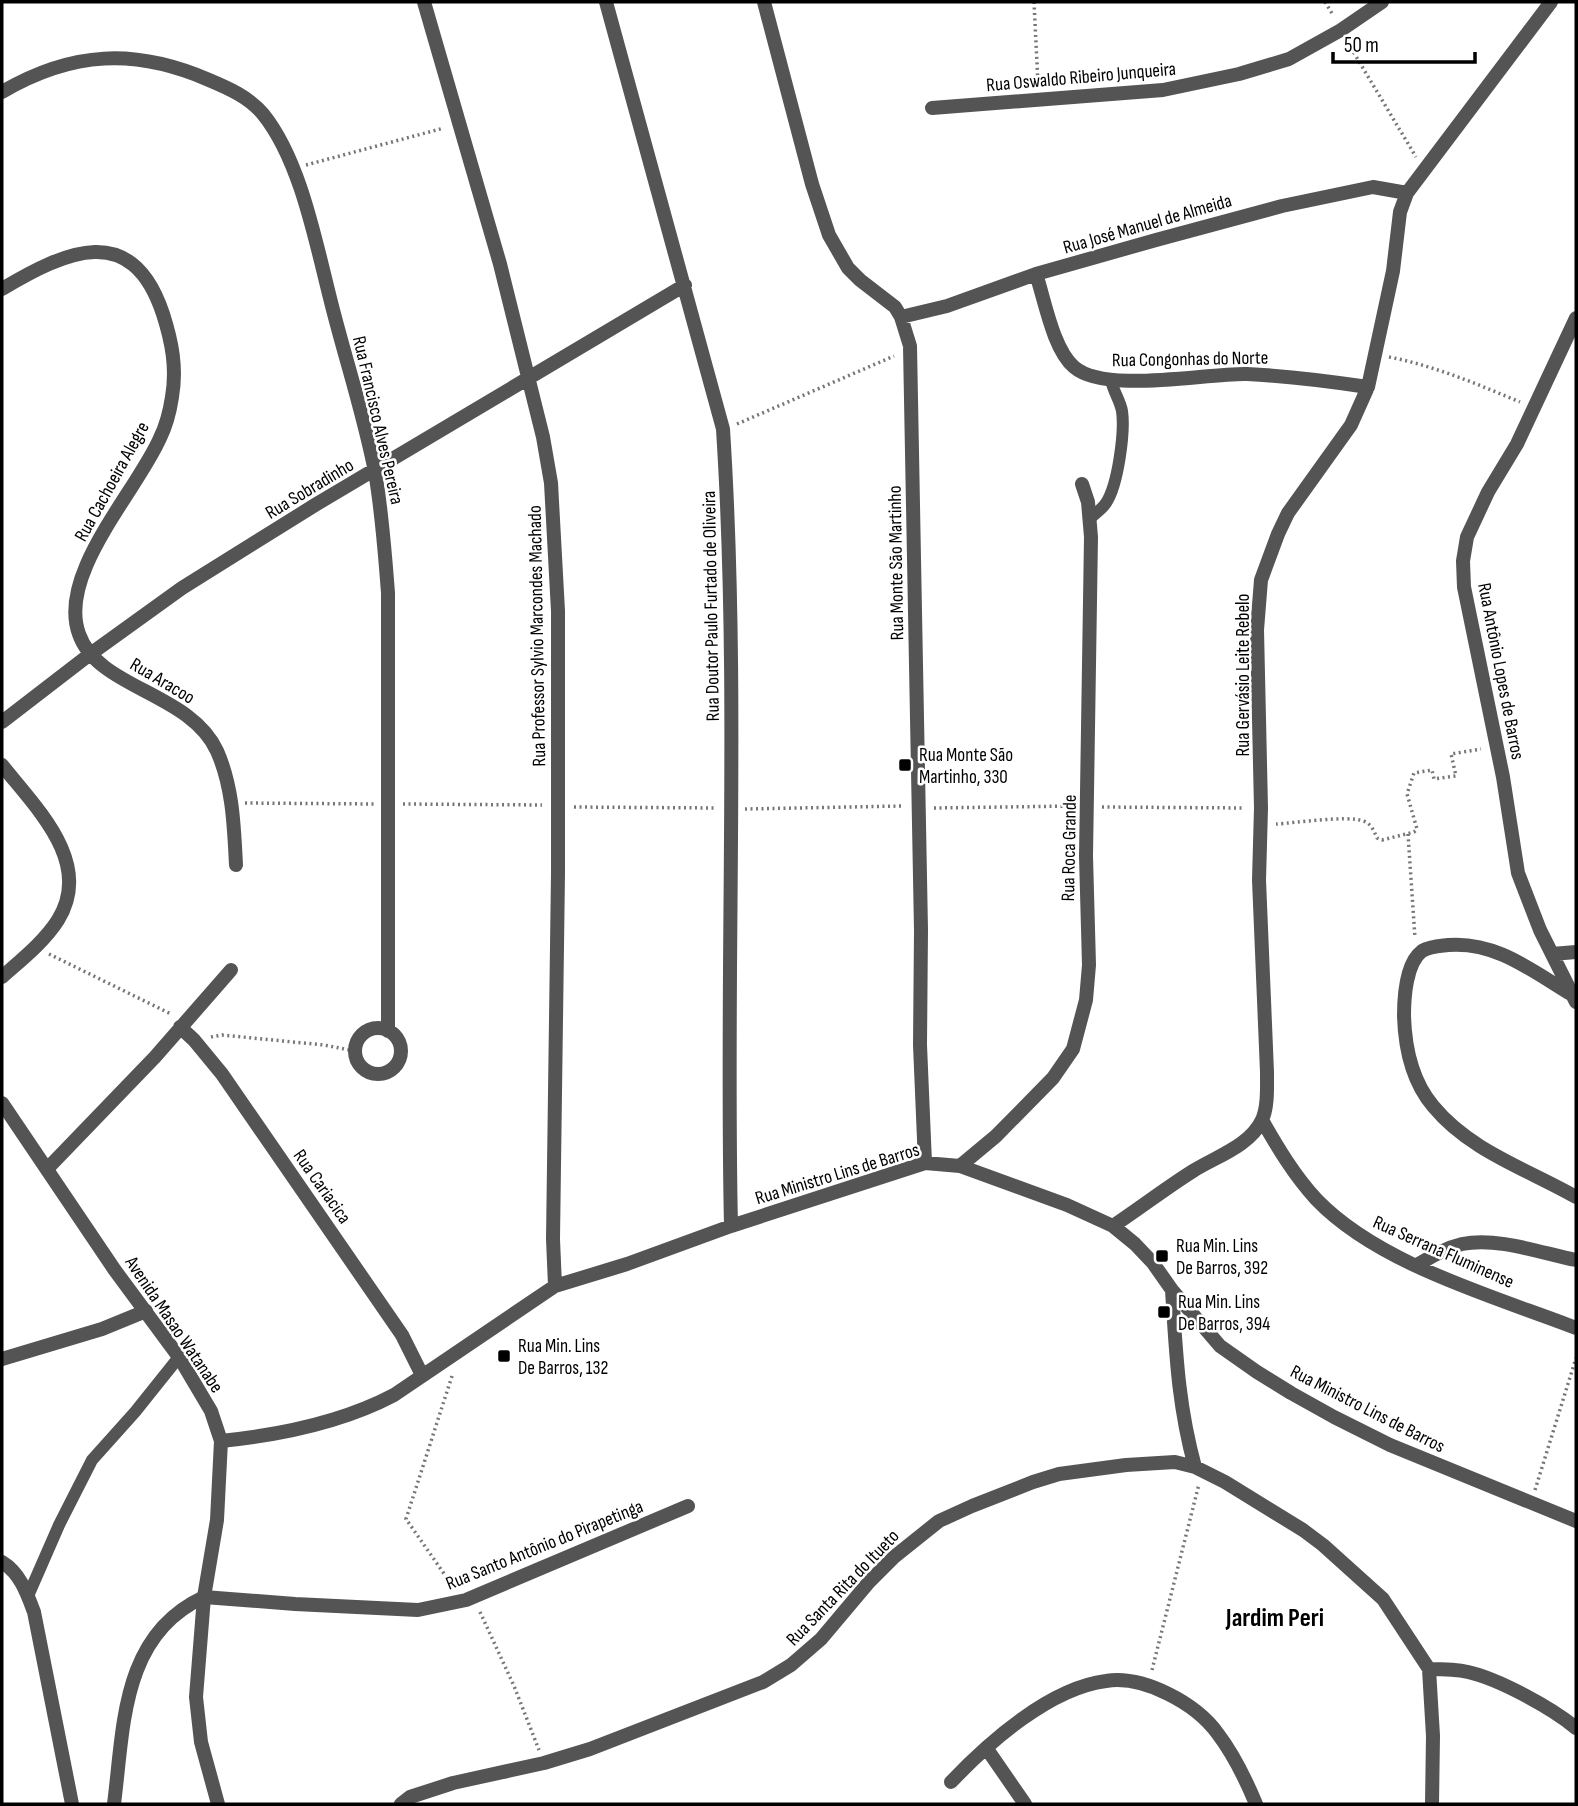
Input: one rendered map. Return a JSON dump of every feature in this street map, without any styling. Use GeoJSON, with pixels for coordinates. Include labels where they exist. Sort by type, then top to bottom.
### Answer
{"type":"FeatureCollection","features":[{"type":"Feature","properties":{"kind":"street","name":"Rua Professor Sylvio Marcondes Machado"},"geometry":{"type":"LineString","coordinates":[[424,2],[529,377],[544,438],[551,483],[558,611],[553,1239],[555,1286]]}},
{"type":"Feature","properties":{"kind":"street","name":"Rua Doutor Paulo Furtado de Oliveira"},"geometry":{"type":"LineString","coordinates":[[606,2],[723,429],[728,501],[733,809],[731,1226]]}},
{"type":"Feature","properties":{"kind":"street","name":"Rua Monte São Martinho"},"geometry":{"type":"LineString","coordinates":[[764,2],[810,175],[829,234],[848,268],[895,307],[910,346],[919,805],[920,1045],[925,1163]]}},
{"type":"Feature","properties":{"kind":"street","name":"Rua Oswaldo Ribeiro Junqueira"},"geometry":{"type":"LineString","coordinates":[[932,108],[1163,90],[1239,74],[1289,58],[1341,30],[1382,2]]}},
{"type":"Feature","properties":{"kind":"street","name":"Rua Gervásio Leite Rebelo"},"geometry":{"type":"LineString","coordinates":[[1262,1120],[1267,1072],[1259,880],[1261,826],[1258,630],[1261,580],[1288,513],[1351,425],[1368,387],[1393,271],[1400,212],[1407,193],[1551,2]]}},
{"type":"Feature","properties":{"kind":"street","name":"Rua Francisco Alves Pereira"},"geometry":{"type":"LineString","coordinates":[[2,92],[46,69],[77,61],[108,57],[139,58],[181,68],[244,97],[262,112],[293,168],[316,244],[374,470],[383,528],[388,593],[388,1031],[395,1037],[400,1053],[393,1069],[385,1073],[368,1072],[361,1067],[355,1051]]}},
{"type":"Feature","properties":{"kind":"street","name":"Rua José Manuel de Almeida"},"geometry":{"type":"LineString","coordinates":[[901,317],[947,306],[1037,275],[1282,206],[1373,187],[1407,193]]}},
{"type":"Feature","properties":{"kind":"street","name":"Rua Cachoeira Alegre"},"geometry":{"type":"LineString","coordinates":[[2,289],[38,268],[66,256],[91,252],[114,254],[135,265],[150,284],[171,337],[175,374],[172,401],[161,437],[142,473],[98,541],[79,585],[75,610],[78,632],[89,655]]}},
{"type":"Feature","properties":{"kind":"street","name":"Rua Congonhas do Norte"},"geometry":{"type":"LineString","coordinates":[[1037,275],[1063,355],[1076,369],[1090,377],[1137,381],[1246,374],[1368,387]]}},
{"type":"Feature","properties":{"kind":"street","name":"Rua Sobradinho"},"geometry":{"type":"LineString","coordinates":[[2,722],[181,588],[685,285]]}},
{"type":"Feature","properties":{"kind":"street","name":"Rua Antônio Lopes de Barros"},"geometry":{"type":"LineString","coordinates":[[1573,998],[1528,902],[1518,873],[1497,746],[1464,587],[1464,561],[1467,537],[1488,492],[1517,444],[1576,318]]}},
{"type":"Feature","properties":{"kind":"street"},"geometry":{"type":"LineString","coordinates":[[1090,519],[1106,502],[1122,446],[1124,427],[1121,407],[1113,392],[1111,380]]}},
{"type":"Feature","properties":{"kind":"street","name":"Rua Roca Grande"},"geometry":{"type":"LineString","coordinates":[[960,1166],[996,1136],[1053,1078],[1073,1049],[1086,1000],[1089,965],[1086,856],[1090,519],[1082,484]]}},
{"type":"Feature","properties":{"kind":"street","name":"Rua Aracoo"},"geometry":{"type":"LineString","coordinates":[[89,655],[106,668],[179,710],[199,725],[217,750],[232,799],[236,865]]}},
{"type":"Feature","properties":{"kind":"street"},"geometry":{"type":"LineString","coordinates":[[2,765],[57,836],[65,855],[69,877],[67,897],[58,919],[35,947],[2,977]]}},
{"type":"Feature","properties":{"kind":"street"},"geometry":{"type":"LineString","coordinates":[[1573,998],[1514,959],[1472,945],[1436,946],[1422,951],[1416,958],[1404,1005],[1409,1058],[1419,1086],[1431,1104],[1449,1124],[1499,1158],[1576,1197]]}},
{"type":"Feature","properties":{"kind":"street"},"geometry":{"type":"LineString","coordinates":[[1552,954],[1576,952]]}},
{"type":"Feature","properties":{"kind":"street"},"geometry":{"type":"LineString","coordinates":[[48,1168],[231,970]]}},
{"type":"Feature","properties":{"kind":"street","name":"Rua Cariacica"},"geometry":{"type":"LineString","coordinates":[[180,1027],[222,1074],[402,1335],[422,1375]]}},
{"type":"Feature","properties":{"kind":"street"},"geometry":{"type":"LineString","coordinates":[[355,1051],[356,1044],[366,1032],[373,1029],[388,1031]]}},
{"type":"Feature","properties":{"kind":"street","name":"Avenida Masao Watanabe"},"geometry":{"type":"LineString","coordinates":[[2,1103],[114,1269],[179,1357],[211,1411],[220,1441],[216,1520],[204,1597],[196,1717],[218,1804]]}},
{"type":"Feature","properties":{"kind":"street"},"geometry":{"type":"LineString","coordinates":[[1113,1226],[1194,1170],[1233,1149],[1250,1135],[1262,1120]]}},
{"type":"Feature","properties":{"kind":"street","name":"Rua Serrana Fluminense"},"geometry":{"type":"LineString","coordinates":[[1262,1120],[1281,1154],[1317,1200],[1363,1238],[1417,1265],[1576,1328]]}},
{"type":"Feature","properties":{"kind":"street","name":"Rua Ministro Lins de Barros"},"geometry":{"type":"LineString","coordinates":[[220,1441],[269,1436],[366,1410],[394,1395],[555,1286],[925,1163],[960,1166],[1067,1205],[1113,1226],[1144,1254],[1220,1346],[1257,1372],[1334,1417],[1390,1445],[1576,1521]]}},
{"type":"Feature","properties":{"kind":"street"},"geometry":{"type":"LineString","coordinates":[[1417,1265],[1443,1250],[1464,1244],[1495,1243],[1576,1261]]}},
{"type":"Feature","properties":{"kind":"street"},"geometry":{"type":"LineString","coordinates":[[1172,1290],[1178,1390],[1184,1428],[1195,1467],[1225,1482],[1323,1545],[1383,1599],[1429,1669],[1433,1736],[1432,1804]]}},
{"type":"Feature","properties":{"kind":"street"},"geometry":{"type":"LineString","coordinates":[[2,1359],[102,1329],[146,1311]]}},
{"type":"Feature","properties":{"kind":"street"},"geometry":{"type":"LineString","coordinates":[[28,1595],[92,1460],[179,1357]]}},
{"type":"Feature","properties":{"kind":"street","name":"Rua Santa Rita do Itueto"},"geometry":{"type":"LineString","coordinates":[[401,1804],[410,1797],[453,1783],[544,1763],[590,1749],[763,1682],[791,1665],[821,1639],[869,1582],[894,1558],[939,1521],[972,1506],[1023,1485],[1059,1474],[1175,1462],[1195,1467]]}},
{"type":"Feature","properties":{"kind":"street","name":"Rua Santo Antônio do Pirapetinga"},"geometry":{"type":"LineString","coordinates":[[204,1597],[418,1610],[466,1600],[688,1506]]}},
{"type":"Feature","properties":{"kind":"street"},"geometry":{"type":"LineString","coordinates":[[2,1562],[18,1576],[34,1612],[72,1804]]}},
{"type":"Feature","properties":{"kind":"street"},"geometry":{"type":"LineString","coordinates":[[114,1804],[129,1689],[136,1668],[148,1646],[179,1611],[204,1597]]}},
{"type":"Feature","properties":{"kind":"street"},"geometry":{"type":"LineString","coordinates":[[1429,1669],[1451,1669],[1480,1676],[1549,1708],[1576,1728]]}},
{"type":"Feature","properties":{"kind":"street"},"geometry":{"type":"LineString","coordinates":[[951,1782],[987,1749],[1060,1695],[1105,1681],[1125,1680],[1169,1694],[1198,1714],[1217,1732],[1256,1804]]}},
{"type":"Feature","properties":{"kind":"street"},"geometry":{"type":"LineString","coordinates":[[987,1749],[1025,1804]]}},
{"type":"Feature","properties":{"kind":"path"},"geometry":{"type":"LineString","coordinates":[[1034,2],[1039,100]]}},
{"type":"Feature","properties":{"kind":"path"},"geometry":{"type":"LineString","coordinates":[[1325,2],[1424,171]]}},
{"type":"Feature","properties":{"kind":"path"},"geometry":{"type":"LineString","coordinates":[[293,168],[460,125]]}},
{"type":"Feature","properties":{"kind":"path"},"geometry":{"type":"LineString","coordinates":[[723,429],[903,352],[910,346]]}},
{"type":"Feature","properties":{"kind":"path"},"geometry":{"type":"LineString","coordinates":[[1376,354],[1456,375],[1526,405],[1532,412]]}},
{"type":"Feature","properties":{"kind":"path"},"geometry":{"type":"LineString","coordinates":[[1261,826],[1355,820],[1371,825],[1377,838],[1382,840],[1408,834],[1417,829],[1407,794],[1414,773],[1432,770],[1434,779],[1456,776],[1451,754],[1497,746]]}},
{"type":"Feature","properties":{"kind":"path"},"geometry":{"type":"LineString","coordinates":[[232,799],[238,803],[688,806],[733,809],[919,805]]}},
{"type":"Feature","properties":{"kind":"path"},"geometry":{"type":"LineString","coordinates":[[1408,834],[1416,958]]}},
{"type":"Feature","properties":{"kind":"path"},"geometry":{"type":"LineString","coordinates":[[35,947],[177,1018],[180,1027]]}},
{"type":"Feature","properties":{"kind":"path"},"geometry":{"type":"LineString","coordinates":[[194,1040],[222,1035],[324,1045],[355,1051]]}},
{"type":"Feature","properties":{"kind":"path"},"geometry":{"type":"LineString","coordinates":[[461,1348],[406,1519],[458,1593],[479,1612],[514,1686],[544,1763]]}},
{"type":"Feature","properties":{"kind":"path"},"geometry":{"type":"LineString","coordinates":[[1531,1504],[1576,1358]]}},
{"type":"Feature","properties":{"kind":"path"},"geometry":{"type":"LineString","coordinates":[[1148,1686],[1201,1474],[1195,1467]]}},
{"type":"Feature","properties":{"kind":"place","name":"Rua Monte São Martinho, 330"},"geometry":{"type":"Point","coordinates":[905,765]}},
{"type":"Feature","properties":{"kind":"place","name":"Rua Min. Lins De Barros, 392"},"geometry":{"type":"Point","coordinates":[1162,1256]}},
{"type":"Feature","properties":{"kind":"place","name":"Rua Min. Lins De Barros, 394"},"geometry":{"type":"Point","coordinates":[1164,1312]}},
{"type":"Feature","properties":{"kind":"place","name":"Rua Min. Lins De Barros, 132"},"geometry":{"type":"Point","coordinates":[504,1356]}},
{"type":"Feature","properties":{"kind":"district","name":"Jardim Peri"},"geometry":{"type":"Point","coordinates":[1275,1617]}}]}
